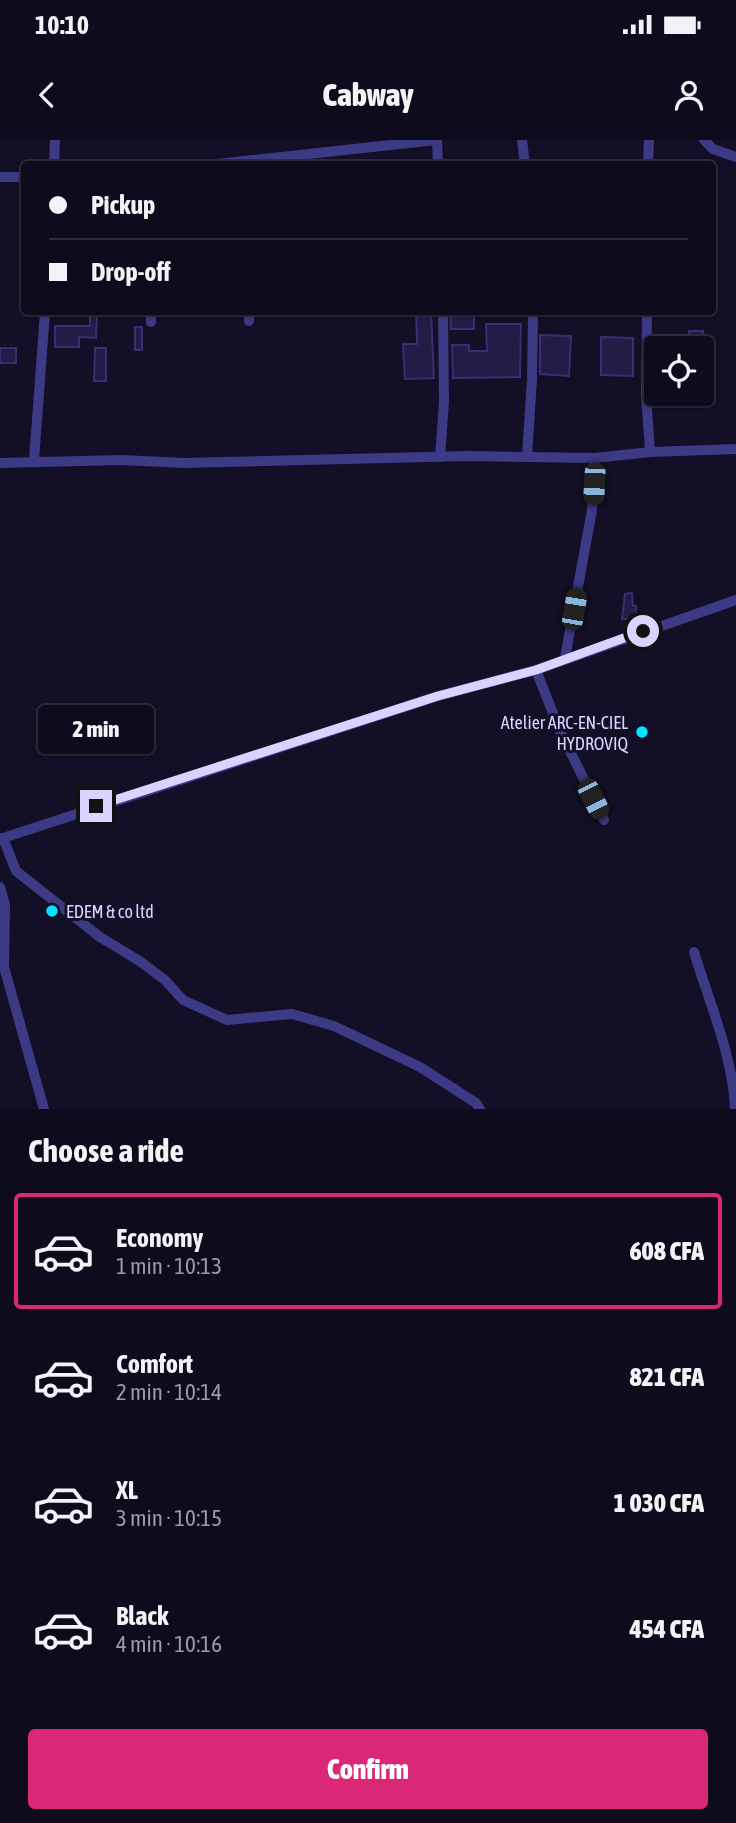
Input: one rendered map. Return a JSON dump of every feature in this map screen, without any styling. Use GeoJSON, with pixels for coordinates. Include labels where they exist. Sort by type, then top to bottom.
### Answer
{"type":"FeatureCollection","features":[{"type":"Feature","properties":{"kind":"street"},"geometry":{"type":"LineString","coordinates":[[54,161],[55,140]]}},
{"type":"Feature","properties":{"kind":"street"},"geometry":{"type":"LineString","coordinates":[[265,161],[436,140],[438,161]]}},
{"type":"Feature","properties":{"kind":"street"},"geometry":{"type":"LineString","coordinates":[[522,140],[524,161]]}},
{"type":"Feature","properties":{"kind":"street"},"geometry":{"type":"LineString","coordinates":[[648,161],[649,140]]}},
{"type":"Feature","properties":{"kind":"street"},"geometry":{"type":"LineString","coordinates":[[704,140],[713,149],[736,158]]}},
{"type":"Feature","properties":{"kind":"street"},"geometry":{"type":"LineString","coordinates":[[0,177],[21,177]]}},
{"type":"Feature","properties":{"kind":"street"},"geometry":{"type":"LineString","coordinates":[[34,460],[45,315]]}},
{"type":"Feature","properties":{"kind":"street"},"geometry":{"type":"LineString","coordinates":[[440,457],[444,402],[443,315]]}},
{"type":"Feature","properties":{"kind":"street"},"geometry":{"type":"LineString","coordinates":[[527,456],[533,315]]}},
{"type":"Feature","properties":{"kind":"street"},"geometry":{"type":"LineString","coordinates":[[647,315],[646,394],[650,452]]}},
{"type":"Feature","properties":{"kind":"street"},"geometry":{"type":"LineString","coordinates":[[0,463],[34,460],[184,463],[440,457],[595,458],[650,452],[736,449]]}},
{"type":"Feature","properties":{"kind":"street"},"geometry":{"type":"LineString","coordinates":[[565,659],[592,509],[595,458]]}},
{"type":"Feature","properties":{"kind":"street"},"geometry":{"type":"LineString","coordinates":[[480,1109],[420,1067],[334,1026],[292,1014],[226,1020],[183,1000],[166,981],[91,930],[16,871],[1,838],[438,696],[536,670],[736,600]]}},
{"type":"Feature","properties":{"kind":"street"},"geometry":{"type":"LineString","coordinates":[[536,670],[560,731],[604,820]]}},
{"type":"Feature","properties":{"kind":"street"},"geometry":{"type":"LineString","coordinates":[[0,887],[5,905],[5,967],[44,1109]]}},
{"type":"Feature","properties":{"kind":"street"},"geometry":{"type":"LineString","coordinates":[[694,952],[719,1032],[731,1078],[735,1109]]}},
{"type":"Feature","properties":{"kind":"building"},"geometry":{"type":"Polygon","coordinates":[[[90,315],[97,315],[96,338],[79,337],[79,347],[55,347],[55,326],[90,326],[90,315]]]}},
{"type":"Feature","properties":{"kind":"building"},"geometry":{"type":"Polygon","coordinates":[[[416,315],[431,315],[434,378],[405,379],[403,344],[417,344],[416,315]]]}},
{"type":"Feature","properties":{"kind":"building"},"geometry":{"type":"Polygon","coordinates":[[[450,315],[474,315],[474,329],[451,329],[450,315]]]}},
{"type":"Feature","properties":{"kind":"building"},"geometry":{"type":"Polygon","coordinates":[[[486,324],[521,324],[520,377],[453,378],[452,345],[469,345],[469,351],[487,351],[486,324]]]}},
{"type":"Feature","properties":{"kind":"building"},"geometry":{"type":"Polygon","coordinates":[[[135,327],[142,327],[142,350],[135,350],[135,327]]]}},
{"type":"Feature","properties":{"kind":"building"},"geometry":{"type":"Polygon","coordinates":[[[689,331],[703,331],[703,336],[689,336],[689,331]]]}},
{"type":"Feature","properties":{"kind":"building"},"geometry":{"type":"Polygon","coordinates":[[[540,335],[571,336],[569,376],[540,374],[540,335]]]}},
{"type":"Feature","properties":{"kind":"building"},"geometry":{"type":"Polygon","coordinates":[[[601,337],[633,338],[633,376],[601,375],[601,337]]]}},
{"type":"Feature","properties":{"kind":"building"},"geometry":{"type":"Polygon","coordinates":[[[0,348],[16,348],[16,363],[0,363],[0,348]]]}},
{"type":"Feature","properties":{"kind":"building"},"geometry":{"type":"Polygon","coordinates":[[[95,348],[106,348],[106,381],[94,381],[95,348]]]}},
{"type":"Feature","properties":{"kind":"building"},"geometry":{"type":"Polygon","coordinates":[[[632,593],[636,619],[622,619],[625,594],[632,593]]]}},
{"type":"Feature","properties":{"kind":"place","name":"Atelier ARC-EN-CIEL HYDROVIQ"},"geometry":{"type":"Point","coordinates":[642,732]}},
{"type":"Feature","properties":{"kind":"place","name":"EDEM & co ltd"},"geometry":{"type":"Point","coordinates":[52,911]}},
{"type":"Feature","properties":{"kind":"route"},"geometry":{"type":"LineString","coordinates":[[96,806],[438,696],[536,670],[643,631]]}}]}
